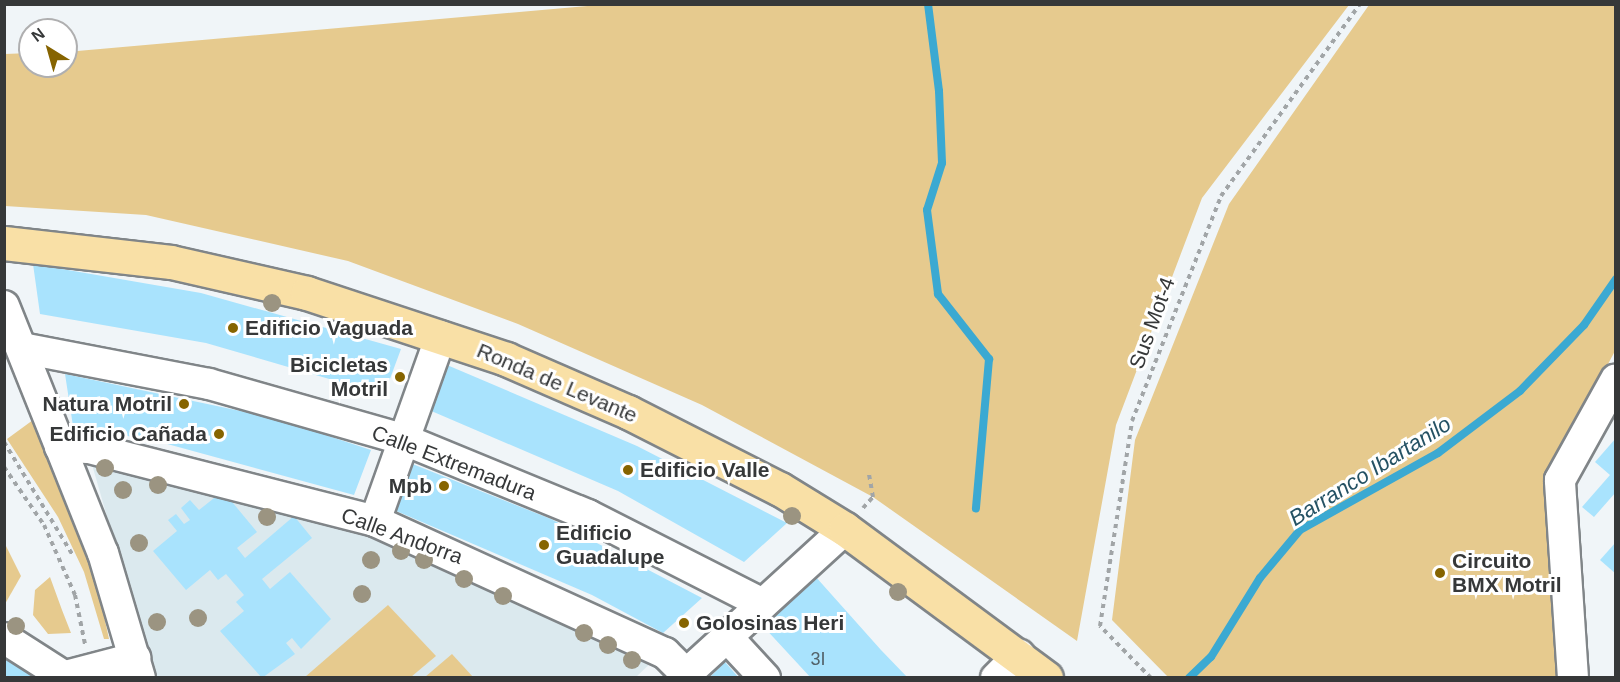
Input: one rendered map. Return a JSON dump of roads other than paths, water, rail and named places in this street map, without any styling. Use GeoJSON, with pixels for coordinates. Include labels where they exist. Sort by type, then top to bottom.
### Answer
{"type":"FeatureCollection","features":[{"type":"Feature","properties":{"kind":"main road","name":"Ronda de Levante"},"geometry":{"type":"LineString","coordinates":[[4,243],[171,262],[307,293],[441,336],[628,412],[845,529],[1019,655],[1046,678]]}},
{"type":"Feature","properties":{"kind":"street"},"geometry":{"type":"LineString","coordinates":[[4,306],[103,553],[138,668],[61,677],[4,638]]}},
{"type":"Feature","properties":{"kind":"street"},"geometry":{"type":"LineString","coordinates":[[375,521],[441,336]]}},
{"type":"Feature","properties":{"kind":"street","name":"Calle Extremadura"},"geometry":{"type":"LineString","coordinates":[[22,348],[209,384],[405,441],[588,515],[763,604]]}},
{"type":"Feature","properties":{"kind":"street"},"geometry":{"type":"LineString","coordinates":[[1572,678],[1560,480],[1616,379]]}},
{"type":"Feature","properties":{"kind":"street","name":"Calle Andorra"},"geometry":{"type":"LineString","coordinates":[[60,447],[88,448],[375,521],[665,653],[684,676]]}},
{"type":"Feature","properties":{"kind":"street"},"geometry":{"type":"LineString","coordinates":[[684,676],[845,529]]}},
{"type":"Feature","properties":{"kind":"street"},"geometry":{"type":"LineString","coordinates":[[727,637],[765,678]]}},
{"type":"Feature","properties":{"kind":"street"},"geometry":{"type":"LineString","coordinates":[[996,678],[1019,655]]}},
{"type":"Feature","properties":{"kind":"waterway"},"geometry":{"type":"LineString","coordinates":[[928,4],[939,91],[942,163],[927,210],[938,294],[989,359],[976,508]]}},
{"type":"Feature","properties":{"kind":"waterway","name":"Barranco Ibartanilo"},"geometry":{"type":"LineString","coordinates":[[1189,678],[1211,657],[1260,578],[1300,530],[1438,453],[1520,391],[1584,325],[1616,279]]}},
{"type":"Feature","properties":{"kind":"place","name":"Edificio Vaguada"},"geometry":{"type":"Point","coordinates":[233,328]}},
{"type":"Feature","properties":{"kind":"place","name":"Bicicletas Motril"},"geometry":{"type":"Point","coordinates":[400,377]}},
{"type":"Feature","properties":{"kind":"place","name":"Natura Motril"},"geometry":{"type":"Point","coordinates":[184,404]}},
{"type":"Feature","properties":{"kind":"place","name":"Edificio Cañada"},"geometry":{"type":"Point","coordinates":[219,434]}},
{"type":"Feature","properties":{"kind":"place","name":"Edificio Valle"},"geometry":{"type":"Point","coordinates":[628,470]}},
{"type":"Feature","properties":{"kind":"place","name":"Mpb"},"geometry":{"type":"Point","coordinates":[444,486]}},
{"type":"Feature","properties":{"kind":"place","name":"Edificio Guadalupe"},"geometry":{"type":"Point","coordinates":[544,545]}},
{"type":"Feature","properties":{"kind":"place","name":"Circuito BMX Motril"},"geometry":{"type":"Point","coordinates":[1440,573]}},
{"type":"Feature","properties":{"kind":"place","name":"Golosinas Heri"},"geometry":{"type":"Point","coordinates":[684,623]}}]}
